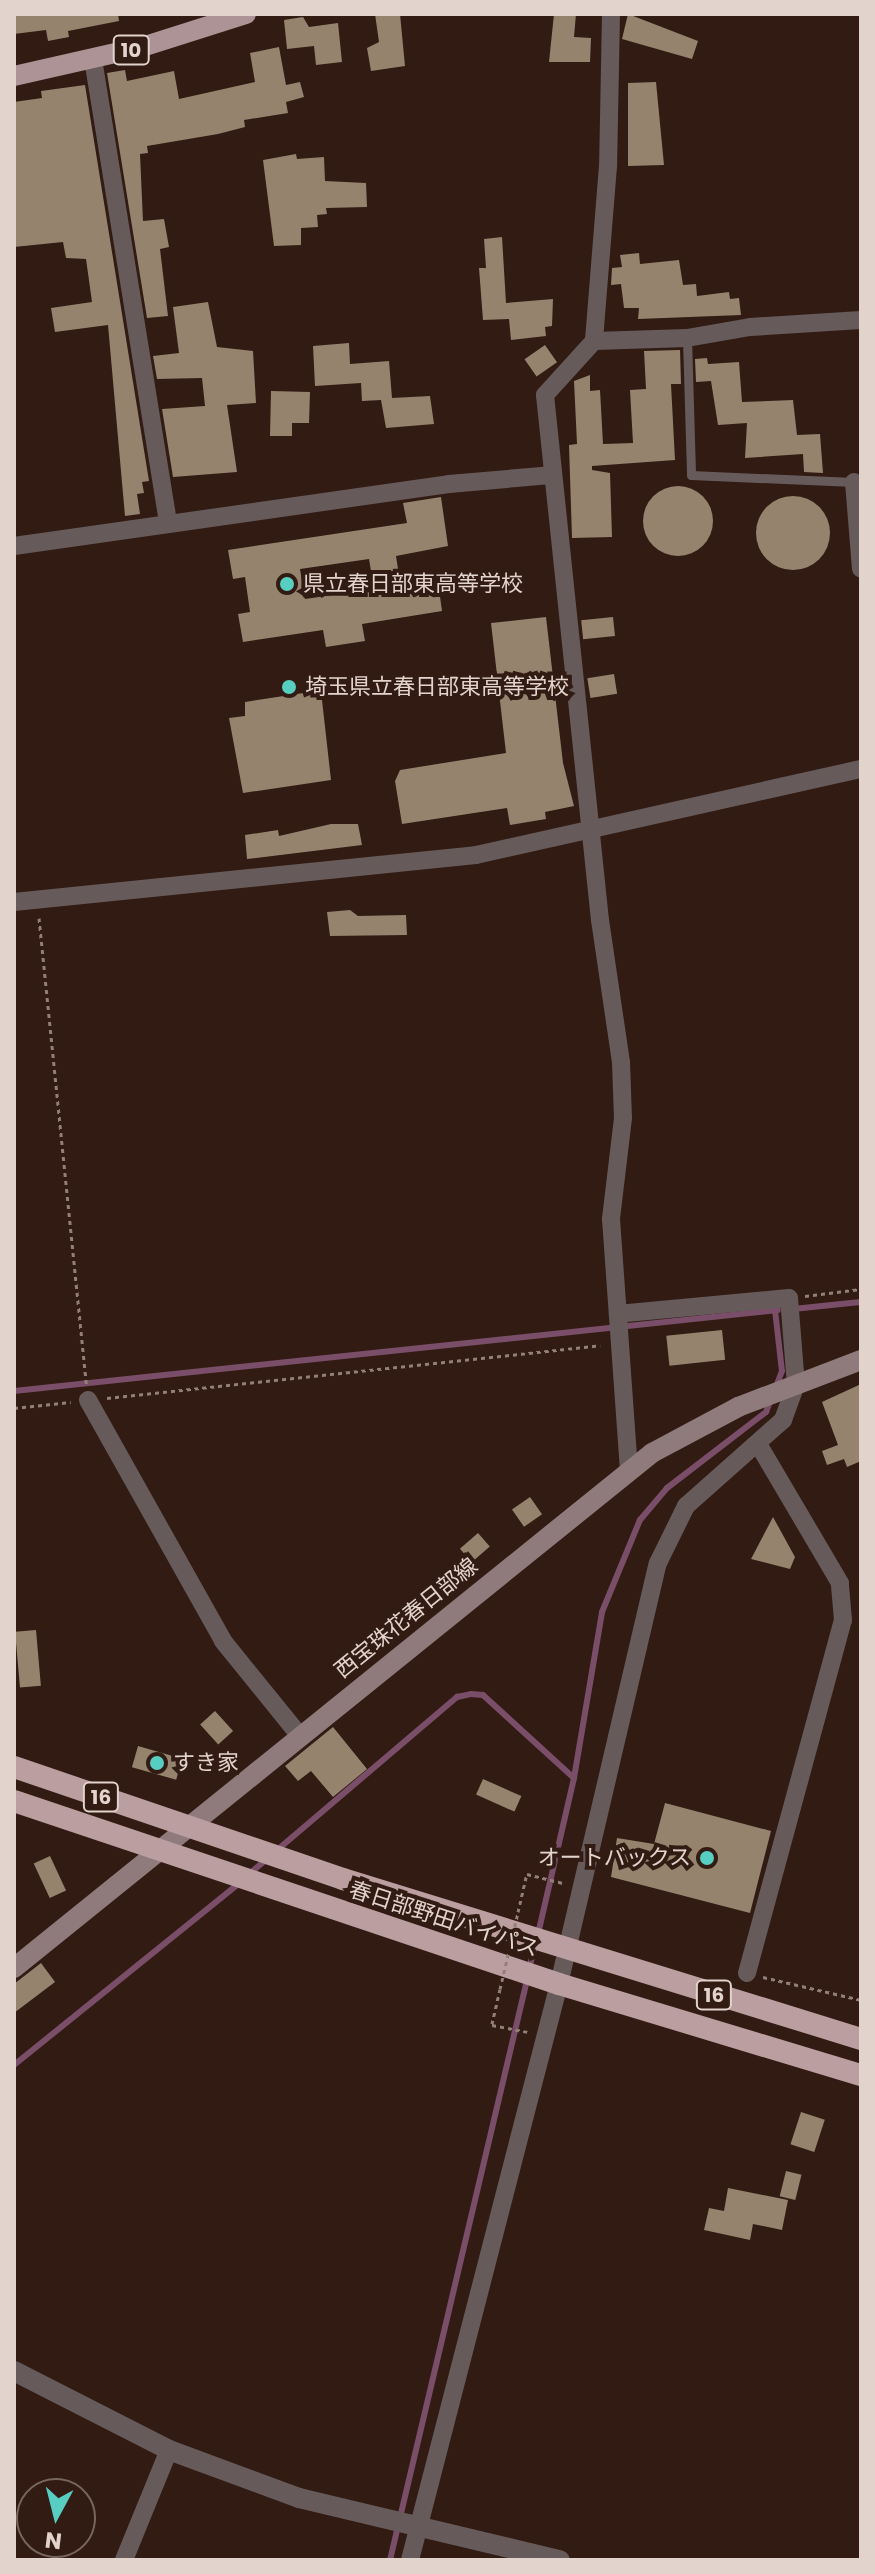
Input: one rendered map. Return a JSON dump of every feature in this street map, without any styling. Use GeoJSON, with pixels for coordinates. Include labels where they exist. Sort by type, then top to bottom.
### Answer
{"type":"FeatureCollection","features":[{"type":"Feature","properties":{"kind":"highway","name":"春日部野田バイパス"},"geometry":{"type":"LineString","coordinates":[[14,1767],[567,1950],[861,2039]]}},
{"type":"Feature","properties":{"kind":"highway","name":"春日部野田バイパス"},"geometry":{"type":"LineString","coordinates":[[14,1801],[559,1984],[861,2075]]}},
{"type":"Feature","properties":{"kind":"main road","name":"10"},"geometry":{"type":"LineString","coordinates":[[14,76],[93,59],[246,14]]}},
{"type":"Feature","properties":{"kind":"main road","name":"西宝珠花春日部線"},"geometry":{"type":"LineString","coordinates":[[14,1968],[629,1471],[684,1432],[861,1360]]}},
{"type":"Feature","properties":{"kind":"street"},"geometry":{"type":"LineString","coordinates":[[611,14],[608,166],[594,341],[545,395],[551,475],[591,831],[621,1062],[623,1118],[611,1219],[629,1471]]}},
{"type":"Feature","properties":{"kind":"street"},"geometry":{"type":"LineString","coordinates":[[93,59],[168,524]]}},
{"type":"Feature","properties":{"kind":"street"},"geometry":{"type":"LineString","coordinates":[[594,341],[687,338],[750,327],[861,320]]}},
{"type":"Feature","properties":{"kind":"street"},"geometry":{"type":"LineString","coordinates":[[14,546],[551,475]]}},
{"type":"Feature","properties":{"kind":"street"},"geometry":{"type":"LineString","coordinates":[[854,482],[861,569]]}},
{"type":"Feature","properties":{"kind":"street"},"geometry":{"type":"LineString","coordinates":[[14,902],[476,855],[861,769]]}},
{"type":"Feature","properties":{"kind":"street"},"geometry":{"type":"LineString","coordinates":[[410,2560],[546,2037],[658,1563],[686,1506],[783,1420],[792,1387],[789,1298],[618,1314]]}},
{"type":"Feature","properties":{"kind":"street"},"geometry":{"type":"LineString","coordinates":[[88,1400],[223,1641],[299,1735]]}},
{"type":"Feature","properties":{"kind":"street"},"geometry":{"type":"LineString","coordinates":[[747,1973],[843,1620],[840,1583],[758,1444]]}},
{"type":"Feature","properties":{"kind":"street"},"geometry":{"type":"LineString","coordinates":[[14,2371],[169,2450],[299,2498],[560,2560]]}},
{"type":"Feature","properties":{"kind":"street"},"geometry":{"type":"LineString","coordinates":[[124,2560],[169,2450]]}},
{"type":"Feature","properties":{"kind":"lane"},"geometry":{"type":"LineString","coordinates":[[687,338],[691,475],[854,482]]}},
{"type":"Feature","properties":{"kind":"path"},"geometry":{"type":"LineString","coordinates":[[37,899],[88,1400]]}},
{"type":"Feature","properties":{"kind":"path"},"geometry":{"type":"LineString","coordinates":[[789,1298],[861,1289]]}},
{"type":"Feature","properties":{"kind":"path"},"geometry":{"type":"LineString","coordinates":[[14,1408],[620,1343]]}},
{"type":"Feature","properties":{"kind":"path"},"geometry":{"type":"LineString","coordinates":[[546,2037],[492,2025],[527,1874],[582,1888]]}},
{"type":"Feature","properties":{"kind":"path"},"geometry":{"type":"LineString","coordinates":[[747,1973],[861,2000]]}},
{"type":"Feature","properties":{"kind":"building"},"geometry":{"type":"Polygon","coordinates":[[[14,14],[118,14],[119,21],[68,31],[69,37],[48,41],[46,30],[14,34],[14,14]]]}},
{"type":"Feature","properties":{"kind":"building"},"geometry":{"type":"Polygon","coordinates":[[[375,14],[400,14],[405,66],[371,71],[367,48],[379,42],[375,14]]]}},
{"type":"Feature","properties":{"kind":"building"},"geometry":{"type":"Polygon","coordinates":[[[554,14],[576,14],[574,37],[591,38],[590,62],[549,62],[554,14]]]}},
{"type":"Feature","properties":{"kind":"building"},"geometry":{"type":"Polygon","coordinates":[[[628,14],[698,41],[692,59],[622,39],[628,14]]]}},
{"type":"Feature","properties":{"kind":"building"},"geometry":{"type":"Polygon","coordinates":[[[303,17],[309,27],[338,23],[342,62],[316,65],[314,46],[287,49],[284,20],[303,17]]]}},
{"type":"Feature","properties":{"kind":"building"},"geometry":{"type":"Polygon","coordinates":[[[279,47],[286,85],[300,82],[304,97],[286,102],[288,113],[244,120],[245,127],[218,134],[147,146],[148,153],[140,154],[143,221],[164,219],[169,247],[160,249],[168,316],[147,318],[107,73],[125,70],[127,81],[174,71],[179,99],[255,82],[250,53],[279,47]]]}},
{"type":"Feature","properties":{"kind":"building"},"geometry":{"type":"Polygon","coordinates":[[[656,82],[664,165],[628,166],[628,83],[656,82]]]}},
{"type":"Feature","properties":{"kind":"building"},"geometry":{"type":"Polygon","coordinates":[[[85,85],[149,481],[142,482],[144,493],[137,494],[140,514],[125,516],[108,325],[55,332],[51,308],[92,302],[86,259],[66,258],[63,242],[14,247],[14,102],[42,98],[41,91],[85,85]]]}},
{"type":"Feature","properties":{"kind":"building"},"geometry":{"type":"Polygon","coordinates":[[[296,154],[297,159],[324,157],[325,181],[366,183],[367,207],[326,208],[327,214],[317,215],[318,227],[301,228],[301,245],[274,246],[263,160],[296,154]]]}},
{"type":"Feature","properties":{"kind":"building"},"geometry":{"type":"Polygon","coordinates":[[[502,237],[506,303],[553,299],[552,326],[545,327],[546,336],[511,340],[509,319],[483,320],[479,268],[486,268],[484,239],[502,237]]]}},
{"type":"Feature","properties":{"kind":"building"},"geometry":{"type":"Polygon","coordinates":[[[639,253],[640,264],[679,260],[683,285],[696,284],[697,296],[729,292],[730,299],[739,298],[741,315],[638,319],[639,308],[624,308],[621,284],[611,285],[612,268],[622,267],[620,255],[639,253]]]}},
{"type":"Feature","properties":{"kind":"building"},"geometry":{"type":"Polygon","coordinates":[[[208,302],[217,347],[253,351],[256,403],[227,405],[237,472],[173,477],[162,409],[205,406],[202,378],[157,379],[153,356],[179,353],[173,307],[208,302]]]}},
{"type":"Feature","properties":{"kind":"building"},"geometry":{"type":"Polygon","coordinates":[[[349,343],[350,364],[389,361],[392,398],[430,396],[434,424],[386,428],[381,400],[362,401],[361,383],[315,386],[313,346],[349,343]]]}},
{"type":"Feature","properties":{"kind":"building"},"geometry":{"type":"Polygon","coordinates":[[[545,345],[557,362],[537,377],[525,359],[545,345]]]}},
{"type":"Feature","properties":{"kind":"building"},"geometry":{"type":"Polygon","coordinates":[[[680,350],[681,384],[671,384],[675,460],[592,466],[592,470],[610,473],[612,537],[572,538],[569,445],[577,444],[574,381],[590,375],[590,391],[600,390],[603,444],[633,443],[630,390],[646,389],[644,351],[680,350]]]}},
{"type":"Feature","properties":{"kind":"building"},"geometry":{"type":"Polygon","coordinates":[[[707,358],[708,364],[739,362],[742,402],[793,400],[797,435],[820,434],[823,473],[804,472],[803,454],[745,458],[747,423],[718,425],[711,381],[696,382],[695,359],[707,358]]]}},
{"type":"Feature","properties":{"kind":"building"},"geometry":{"type":"Polygon","coordinates":[[[271,391],[310,392],[309,423],[292,423],[292,436],[270,436],[271,391]]]}},
{"type":"Feature","properties":{"kind":"building"},"geometry":{"type":"Polygon","coordinates":[[[685,486],[707,501],[713,521],[711,535],[703,546],[692,554],[671,556],[653,546],[645,535],[643,514],[653,496],[664,488],[685,486]]]}},
{"type":"Feature","properties":{"kind":"building"},"geometry":{"type":"Polygon","coordinates":[[[793,496],[807,499],[819,507],[827,519],[830,533],[827,547],[819,559],[807,567],[793,570],[779,567],[767,559],[759,547],[756,533],[759,519],[767,507],[779,499],[793,496]]]}},
{"type":"Feature","properties":{"kind":"building","name":"県立春日部東高等学校"},"geometry":{"type":"Polygon","coordinates":[[[441,497],[448,546],[396,556],[401,588],[438,582],[442,611],[362,624],[365,641],[326,647],[323,630],[243,642],[238,614],[250,612],[245,577],[233,579],[228,550],[407,523],[403,503],[441,497]],[[369,559],[300,569],[305,599],[374,589],[369,559]]]}},
{"type":"Feature","properties":{"kind":"building"},"geometry":{"type":"Polygon","coordinates":[[[546,617],[563,763],[574,806],[545,812],[546,819],[510,825],[507,808],[402,824],[395,781],[400,770],[506,753],[491,623],[546,617]]]}},
{"type":"Feature","properties":{"kind":"building"},"geometry":{"type":"Polygon","coordinates":[[[613,617],[615,636],[583,639],[581,620],[613,617]]]}},
{"type":"Feature","properties":{"kind":"building"},"geometry":{"type":"Polygon","coordinates":[[[614,674],[617,694],[590,698],[587,678],[614,674]]]}},
{"type":"Feature","properties":{"kind":"building"},"geometry":{"type":"Polygon","coordinates":[[[310,692],[322,700],[331,780],[243,793],[229,718],[245,716],[245,702],[310,692]]]}},
{"type":"Feature","properties":{"kind":"building"},"geometry":{"type":"Polygon","coordinates":[[[331,824],[358,824],[362,845],[247,859],[245,835],[278,830],[279,836],[331,824]]]}},
{"type":"Feature","properties":{"kind":"building"},"geometry":{"type":"Polygon","coordinates":[[[350,910],[358,916],[406,915],[407,935],[330,936],[327,912],[350,910]]]}},
{"type":"Feature","properties":{"kind":"building"},"geometry":{"type":"Polygon","coordinates":[[[722,1330],[725,1360],[669,1366],[666,1336],[722,1330]]]}},
{"type":"Feature","properties":{"kind":"building"},"geometry":{"type":"Polygon","coordinates":[[[861,1384],[861,1461],[847,1467],[844,1459],[827,1465],[822,1451],[838,1445],[822,1402],[861,1384]]]}},
{"type":"Feature","properties":{"kind":"building"},"geometry":{"type":"Polygon","coordinates":[[[530,1497],[542,1514],[524,1527],[512,1510],[530,1497]]]}},
{"type":"Feature","properties":{"kind":"building"},"geometry":{"type":"Polygon","coordinates":[[[773,1517],[795,1557],[790,1569],[751,1559],[773,1517]]]}},
{"type":"Feature","properties":{"kind":"building"},"geometry":{"type":"Polygon","coordinates":[[[478,1533],[490,1547],[472,1562],[460,1549],[478,1533]]]}},
{"type":"Feature","properties":{"kind":"building"},"geometry":{"type":"Polygon","coordinates":[[[36,1630],[41,1686],[20,1688],[15,1632],[36,1630]]]}},
{"type":"Feature","properties":{"kind":"building"},"geometry":{"type":"Polygon","coordinates":[[[215,1711],[233,1731],[218,1744],[200,1724],[215,1711]]]}},
{"type":"Feature","properties":{"kind":"building"},"geometry":{"type":"Polygon","coordinates":[[[333,1727],[367,1769],[333,1797],[311,1771],[298,1781],[285,1766],[333,1727]]]}},
{"type":"Feature","properties":{"kind":"building","name":"すき家"},"geometry":{"type":"Polygon","coordinates":[[[138,1746],[182,1759],[176,1780],[132,1767],[138,1746]]]}},
{"type":"Feature","properties":{"kind":"building"},"geometry":{"type":"Polygon","coordinates":[[[483,1779],[521,1796],[514,1812],[476,1795],[483,1779]]]}},
{"type":"Feature","properties":{"kind":"building","name":"オートバックス"},"geometry":{"type":"Polygon","coordinates":[[[665,1803],[771,1831],[750,1913],[611,1877],[617,1838],[654,1844],[665,1803]]]}},
{"type":"Feature","properties":{"kind":"building"},"geometry":{"type":"Polygon","coordinates":[[[50,1856],[66,1890],[50,1898],[34,1864],[50,1856]]]}},
{"type":"Feature","properties":{"kind":"building"},"geometry":{"type":"Polygon","coordinates":[[[41,1963],[55,1982],[14,2013],[14,1984],[41,1963]]]}},
{"type":"Feature","properties":{"kind":"building"},"geometry":{"type":"Polygon","coordinates":[[[801,2112],[825,2120],[814,2152],[790,2144],[801,2112]]]}},
{"type":"Feature","properties":{"kind":"building"},"geometry":{"type":"Polygon","coordinates":[[[786,2171],[802,2175],[795,2200],[780,2196],[786,2171]]]}},
{"type":"Feature","properties":{"kind":"building"},"geometry":{"type":"Polygon","coordinates":[[[728,2188],[788,2200],[782,2230],[753,2224],[750,2240],[704,2230],[709,2208],[724,2211],[728,2188]]]}},
{"type":"Feature","properties":{"kind":"waterway"},"geometry":{"type":"LineString","coordinates":[[793,1309],[861,1302]]}},
{"type":"Feature","properties":{"kind":"waterway"},"geometry":{"type":"LineString","coordinates":[[775,1310],[782,1371],[775,1389]]}},
{"type":"Feature","properties":{"kind":"waterway"},"geometry":{"type":"LineString","coordinates":[[14,1391],[778,1310]]}},
{"type":"Feature","properties":{"kind":"waterway"},"geometry":{"type":"LineString","coordinates":[[538,1934],[574,1778],[602,1612],[640,1520],[667,1488],[766,1412],[771,1399]]}},
{"type":"Feature","properties":{"kind":"waterway"},"geometry":{"type":"LineString","coordinates":[[276,1851],[457,1697],[483,1695],[574,1778]]}},
{"type":"Feature","properties":{"kind":"waterway"},"geometry":{"type":"LineString","coordinates":[[249,1874],[268,1858]]}},
{"type":"Feature","properties":{"kind":"waterway"},"geometry":{"type":"LineString","coordinates":[[14,2065],[241,1882]]}},
{"type":"Feature","properties":{"kind":"waterway"},"geometry":{"type":"LineString","coordinates":[[529,1969],[535,1945]]}},
{"type":"Feature","properties":{"kind":"waterway"},"geometry":{"type":"LineString","coordinates":[[390,2560],[527,1980]]}},
{"type":"Feature","properties":{"kind":"place","name":"県立春日部東高等学校"},"geometry":{"type":"Point","coordinates":[287,584]}},
{"type":"Feature","properties":{"kind":"place","name":"埼玉県立春日部東高等学校"},"geometry":{"type":"Point","coordinates":[289,687]}},
{"type":"Feature","properties":{"kind":"place","name":"すき家"},"geometry":{"type":"Point","coordinates":[157,1763]}},
{"type":"Feature","properties":{"kind":"place","name":"オートバックス"},"geometry":{"type":"Point","coordinates":[707,1858]}}]}
